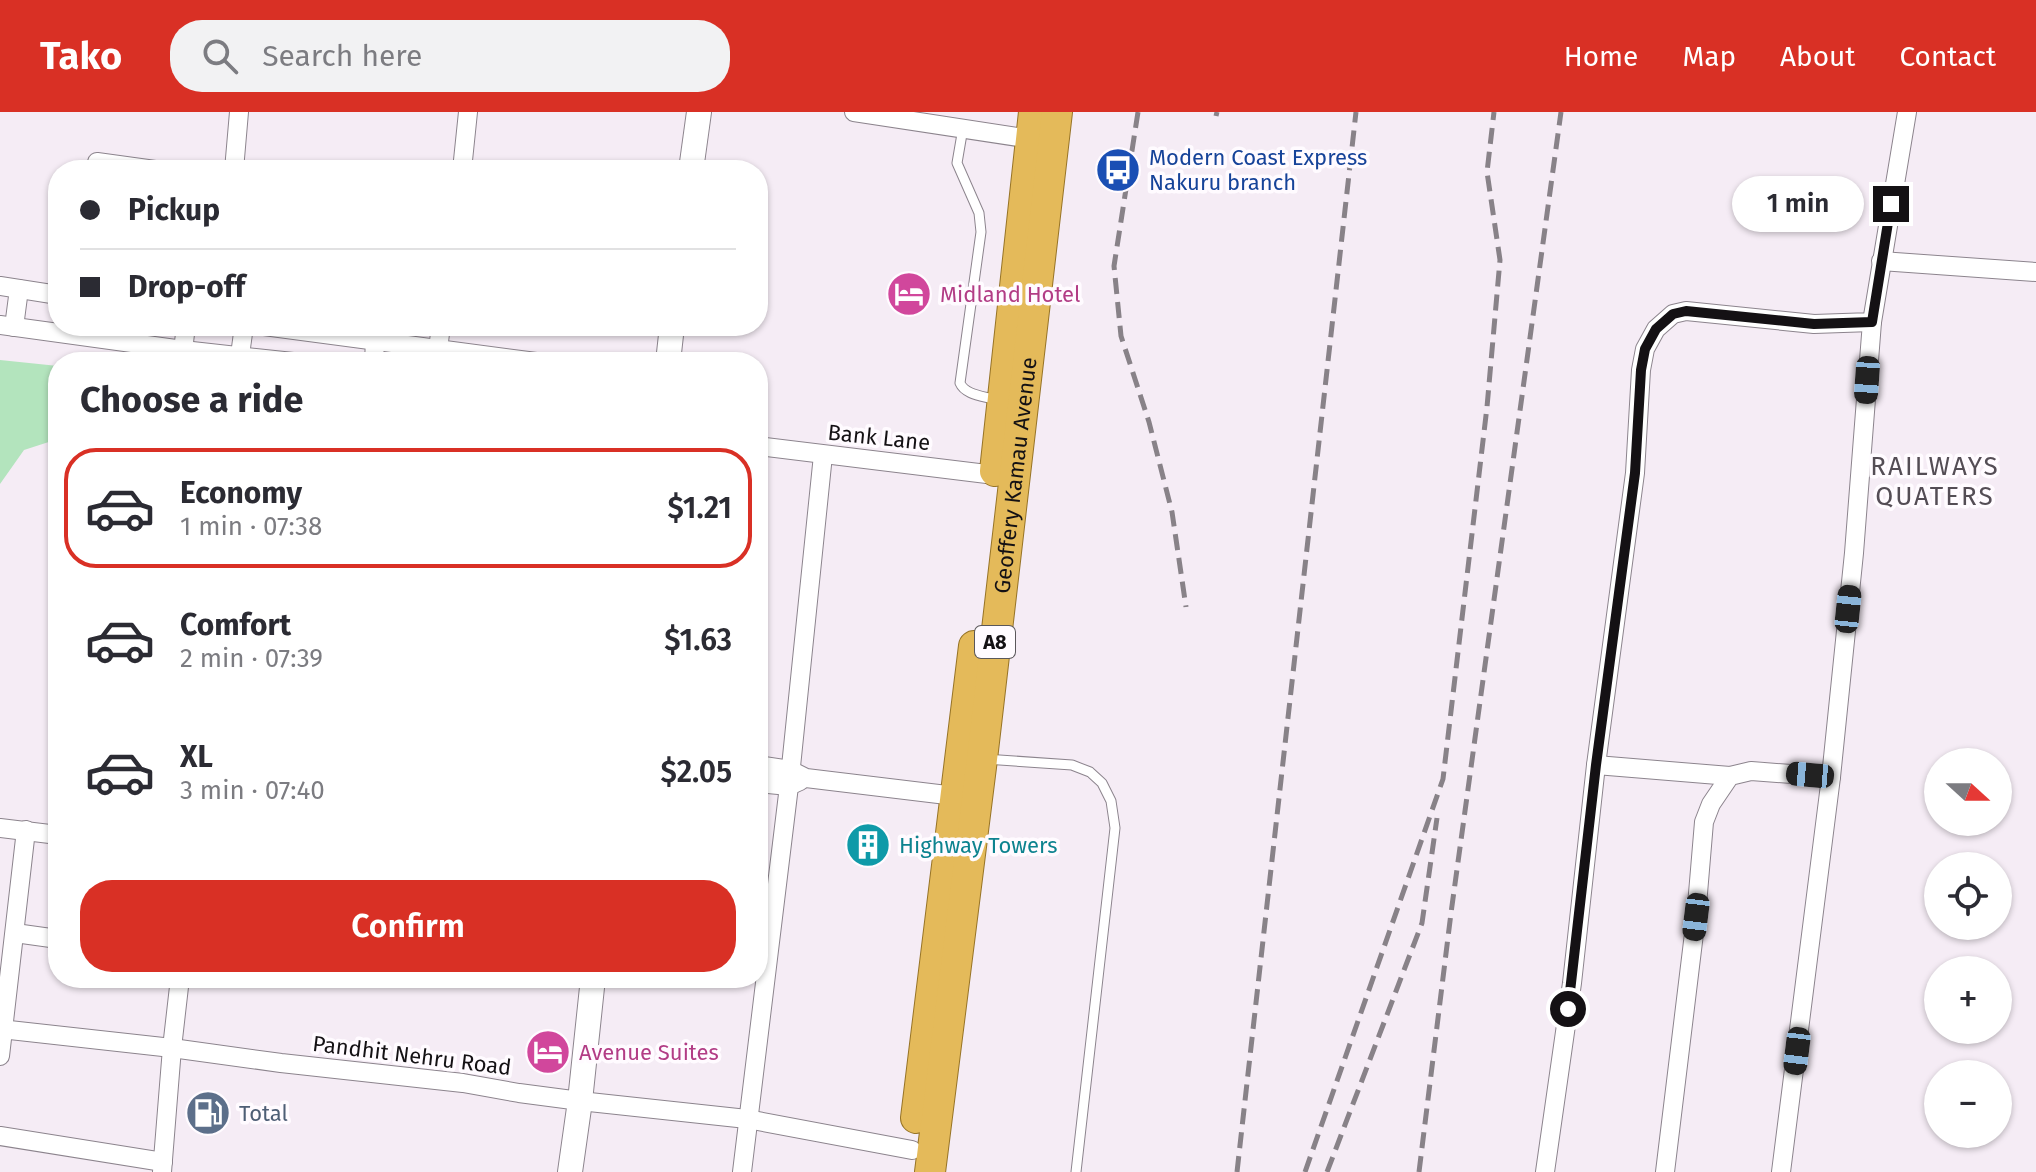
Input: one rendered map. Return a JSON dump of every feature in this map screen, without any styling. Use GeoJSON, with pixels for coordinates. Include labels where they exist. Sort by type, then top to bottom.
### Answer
{"type":"FeatureCollection","features":[{"type":"Feature","properties":{"kind":"highway","name":"Geoffery Kamau Avenue"},"geometry":{"type":"LineString","coordinates":[[917,1165],[982,759],[1057,112]]}},
{"type":"Feature","properties":{"kind":"highway","name":"Geoffery Kamau Avenue"},"geometry":{"type":"LineString","coordinates":[[917,1165],[955,796],[995,475],[1032,126]]}},
{"type":"Feature","properties":{"kind":"street"},"geometry":{"type":"LineString","coordinates":[[235,160],[239,112]]}},
{"type":"Feature","properties":{"kind":"street"},"geometry":{"type":"LineString","coordinates":[[463,160],[468,112]]}},
{"type":"Feature","properties":{"kind":"street"},"geometry":{"type":"LineString","coordinates":[[692,160],[699,112]]}},
{"type":"Feature","properties":{"kind":"street"},"geometry":{"type":"LineString","coordinates":[[854,112],[933,118],[963,128],[1032,126]]}},
{"type":"Feature","properties":{"kind":"street"},"geometry":{"type":"LineString","coordinates":[[1781,1172],[1831,777],[1854,553],[1872,322],[1907,112]]}},
{"type":"Feature","properties":{"kind":"street"},"geometry":{"type":"LineString","coordinates":[[1881,261],[2036,272]]}},
{"type":"Feature","properties":{"kind":"street"},"geometry":{"type":"LineString","coordinates":[[48,293],[9,287],[7,326],[48,332]]}},
{"type":"Feature","properties":{"kind":"street"},"geometry":{"type":"LineString","coordinates":[[1545,1172],[1572,983],[1596,765],[1635,473],[1645,349],[1656,329],[1673,314],[1686,311],[1814,324],[1872,322]]}},
{"type":"Feature","properties":{"kind":"street"},"geometry":{"type":"LineString","coordinates":[[80,336],[197,352]]}},
{"type":"Feature","properties":{"kind":"street"},"geometry":{"type":"LineString","coordinates":[[183,350],[185,336]]}},
{"type":"Feature","properties":{"kind":"street"},"geometry":{"type":"LineString","coordinates":[[343,336],[375,340],[404,352]]}},
{"type":"Feature","properties":{"kind":"street"},"geometry":{"type":"LineString","coordinates":[[438,349],[440,336]]}},
{"type":"Feature","properties":{"kind":"street"},"geometry":{"type":"LineString","coordinates":[[374,352],[375,340]]}},
{"type":"Feature","properties":{"kind":"street"},"geometry":{"type":"LineString","coordinates":[[421,352],[438,349],[447,352]]}},
{"type":"Feature","properties":{"kind":"street","name":"Bank Lane"},"geometry":{"type":"LineString","coordinates":[[768,447],[995,475]]}},
{"type":"Feature","properties":{"kind":"street"},"geometry":{"type":"LineString","coordinates":[[768,970],[795,778],[823,455]]}},
{"type":"Feature","properties":{"kind":"street"},"geometry":{"type":"LineString","coordinates":[[1596,765],[1730,776],[1751,771],[1831,777]]}},
{"type":"Feature","properties":{"kind":"street"},"geometry":{"type":"LineString","coordinates":[[768,769],[795,778],[955,796]]}},
{"type":"Feature","properties":{"kind":"street"},"geometry":{"type":"LineString","coordinates":[[1665,1172],[1696,917],[1704,822],[1711,804],[1730,776]]}},
{"type":"Feature","properties":{"kind":"street"},"geometry":{"type":"LineString","coordinates":[[768,782],[795,778]]}},
{"type":"Feature","properties":{"kind":"street"},"geometry":{"type":"LineString","coordinates":[[0,828],[48,833]]}},
{"type":"Feature","properties":{"kind":"street"},"geometry":{"type":"LineString","coordinates":[[0,1056],[26,830]]}},
{"type":"Feature","properties":{"kind":"street"},"geometry":{"type":"LineString","coordinates":[[15,933],[48,938]]}},
{"type":"Feature","properties":{"kind":"street"},"geometry":{"type":"LineString","coordinates":[[0,1136],[162,1167],[179,988]]}},
{"type":"Feature","properties":{"kind":"street"},"geometry":{"type":"LineString","coordinates":[[570,1172],[592,988]]}},
{"type":"Feature","properties":{"kind":"street"},"geometry":{"type":"LineString","coordinates":[[742,1172],[765,988]]}},
{"type":"Feature","properties":{"kind":"street","name":"Pandhit Nehru Road"},"geometry":{"type":"LineString","coordinates":[[2,1029],[747,1119],[917,1165]]}},
{"type":"Feature","properties":{"kind":"lane"},"geometry":{"type":"LineString","coordinates":[[963,128],[957,163],[979,213],[981,232],[960,383],[966,392],[1001,402]]}},
{"type":"Feature","properties":{"kind":"lane"},"geometry":{"type":"LineString","coordinates":[[982,759],[1072,765],[1090,772],[1102,783],[1111,801],[1115,828],[1076,1172]]}},
{"type":"Feature","properties":{"kind":"green space"},"geometry":{"type":"Polygon","coordinates":[[[0,360],[48,365],[48,442],[24,450],[0,484],[0,360]]]}},
{"type":"Feature","properties":{"kind":"railway"},"geometry":{"type":"LineString","coordinates":[[1138,112],[1114,266],[1121,336],[1149,422],[1172,512],[1186,607]]}},
{"type":"Feature","properties":{"kind":"railway"},"geometry":{"type":"LineString","coordinates":[[1216,116],[1217,112]]}},
{"type":"Feature","properties":{"kind":"railway"},"geometry":{"type":"LineString","coordinates":[[1237,1172],[1356,112]]}},
{"type":"Feature","properties":{"kind":"railway"},"geometry":{"type":"LineString","coordinates":[[1305,1172],[1443,779],[1487,407],[1500,260],[1487,172],[1494,112]]}},
{"type":"Feature","properties":{"kind":"railway"},"geometry":{"type":"LineString","coordinates":[[1419,1172],[1451,913],[1561,112]]}},
{"type":"Feature","properties":{"kind":"railway"},"geometry":{"type":"LineString","coordinates":[[1327,1172],[1422,923],[1437,818]]}},
{"type":"Feature","properties":{"kind":"place","name":"Modern Coast Express Nakuru branch"},"geometry":{"type":"Point","coordinates":[1118,170]}},
{"type":"Feature","properties":{"kind":"place","name":"Midland Hotel"},"geometry":{"type":"Point","coordinates":[909,294]}},
{"type":"Feature","properties":{"kind":"place","name":"Highway Towers"},"geometry":{"type":"Point","coordinates":[868,845]}},
{"type":"Feature","properties":{"kind":"place","name":"Avenue Suites"},"geometry":{"type":"Point","coordinates":[548,1052]}},
{"type":"Feature","properties":{"kind":"place","name":"Total"},"geometry":{"type":"Point","coordinates":[208,1113]}},
{"type":"Feature","properties":{"kind":"district","name":"RAILWAYS QUATERS"},"geometry":{"type":"Point","coordinates":[1935,481]}},
{"type":"Feature","properties":{"kind":"route"},"geometry":{"type":"LineString","coordinates":[[1568,1009],[1596,765],[1635,473],[1645,349],[1656,329],[1673,314],[1686,311],[1814,324],[1872,322],[1891,204]]}}]}
